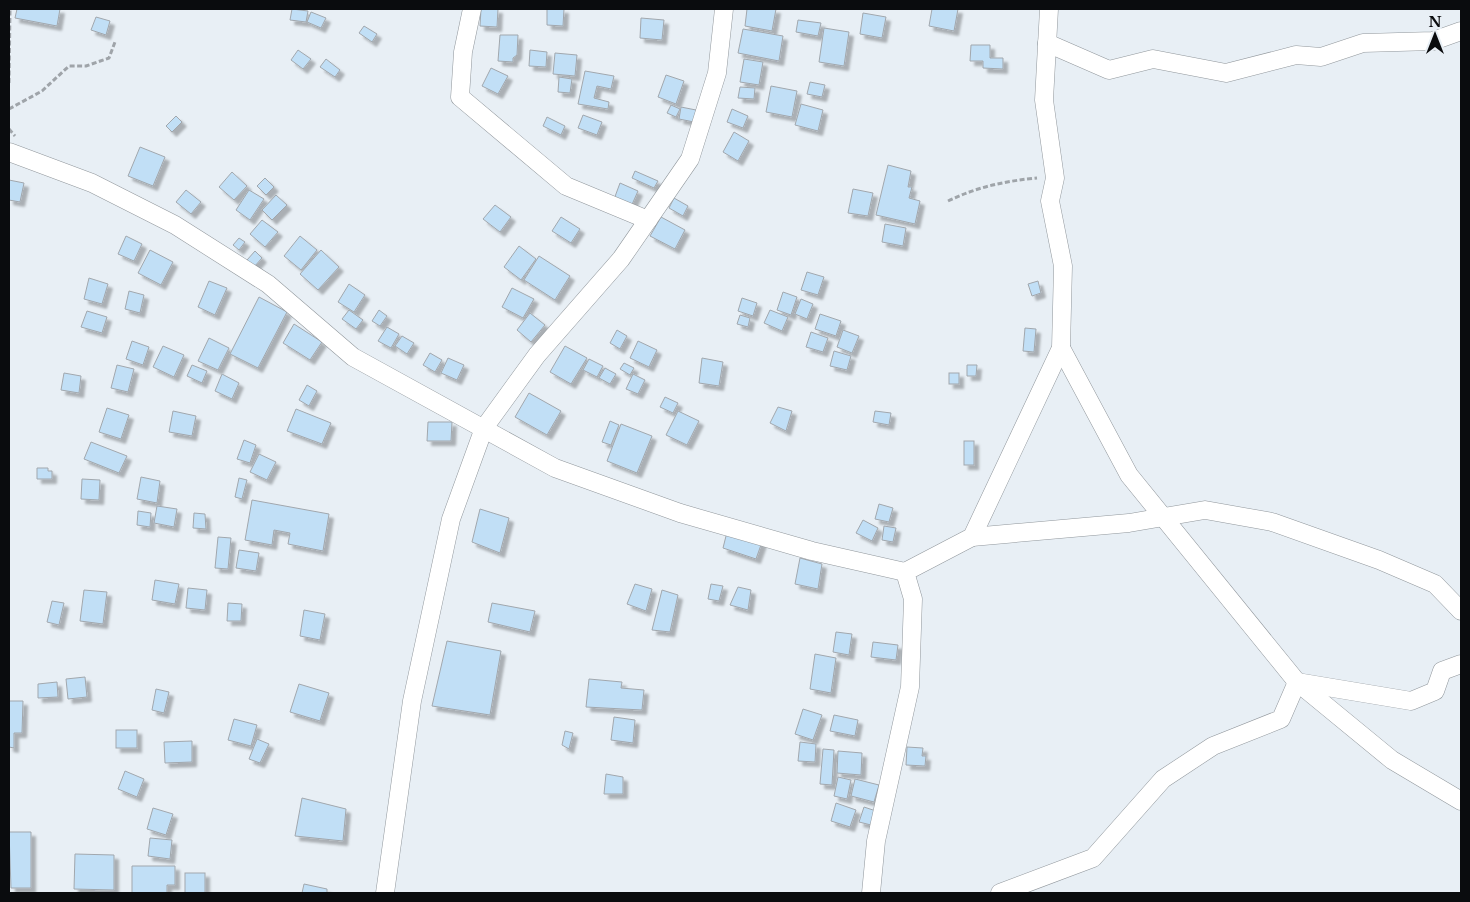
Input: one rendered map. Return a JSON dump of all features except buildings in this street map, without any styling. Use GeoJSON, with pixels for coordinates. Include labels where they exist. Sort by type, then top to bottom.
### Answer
{"type":"FeatureCollection","features":[{"type":"Feature","properties":{"kind":"street"},"geometry":{"type":"LineString","coordinates":[[472,9],[463,52],[460,97],[566,186],[648,220]]}},
{"type":"Feature","properties":{"kind":"street"},"geometry":{"type":"LineString","coordinates":[[385,893],[412,701],[448,529],[484,428],[537,355],[621,259],[690,159],[717,73],[724,9]]}},
{"type":"Feature","properties":{"kind":"street"},"geometry":{"type":"LineString","coordinates":[[972,537],[1061,348],[1063,266],[1050,201],[1055,178],[1044,100],[1049,9]]}},
{"type":"Feature","properties":{"kind":"street"},"geometry":{"type":"LineString","coordinates":[[1047,43],[1109,70],[1153,59],[1226,73],[1296,55],[1321,58],[1364,43],[1433,41],[1461,31]]}},
{"type":"Feature","properties":{"kind":"street"},"geometry":{"type":"LineString","coordinates":[[9,152],[92,184],[175,225],[268,284],[353,357],[555,468],[680,513],[812,551],[905,572],[972,537],[1129,523],[1205,510],[1272,522],[1379,560],[1435,584],[1461,611]]}},
{"type":"Feature","properties":{"kind":"street"},"geometry":{"type":"LineString","coordinates":[[1061,348],[1129,475],[1297,682],[1392,760],[1461,801]]}},
{"type":"Feature","properties":{"kind":"street"},"geometry":{"type":"LineString","coordinates":[[871,893],[876,841],[910,687],[913,598],[905,572]]}},
{"type":"Feature","properties":{"kind":"street"},"geometry":{"type":"LineString","coordinates":[[1297,682],[1411,701],[1435,691],[1442,671],[1461,664]]}},
{"type":"Feature","properties":{"kind":"street"},"geometry":{"type":"LineString","coordinates":[[1000,893],[1093,858],[1163,779],[1213,746],[1281,719],[1297,682]]}},
{"type":"Feature","properties":{"kind":"path"},"geometry":{"type":"LineString","coordinates":[[9,83],[10,9]]}},
{"type":"Feature","properties":{"kind":"path"},"geometry":{"type":"LineString","coordinates":[[9,109],[42,90],[69,66],[86,66],[109,58],[115,42]]}},
{"type":"Feature","properties":{"kind":"path"},"geometry":{"type":"LineString","coordinates":[[948,201],[993,184],[1055,178]]}}]}
